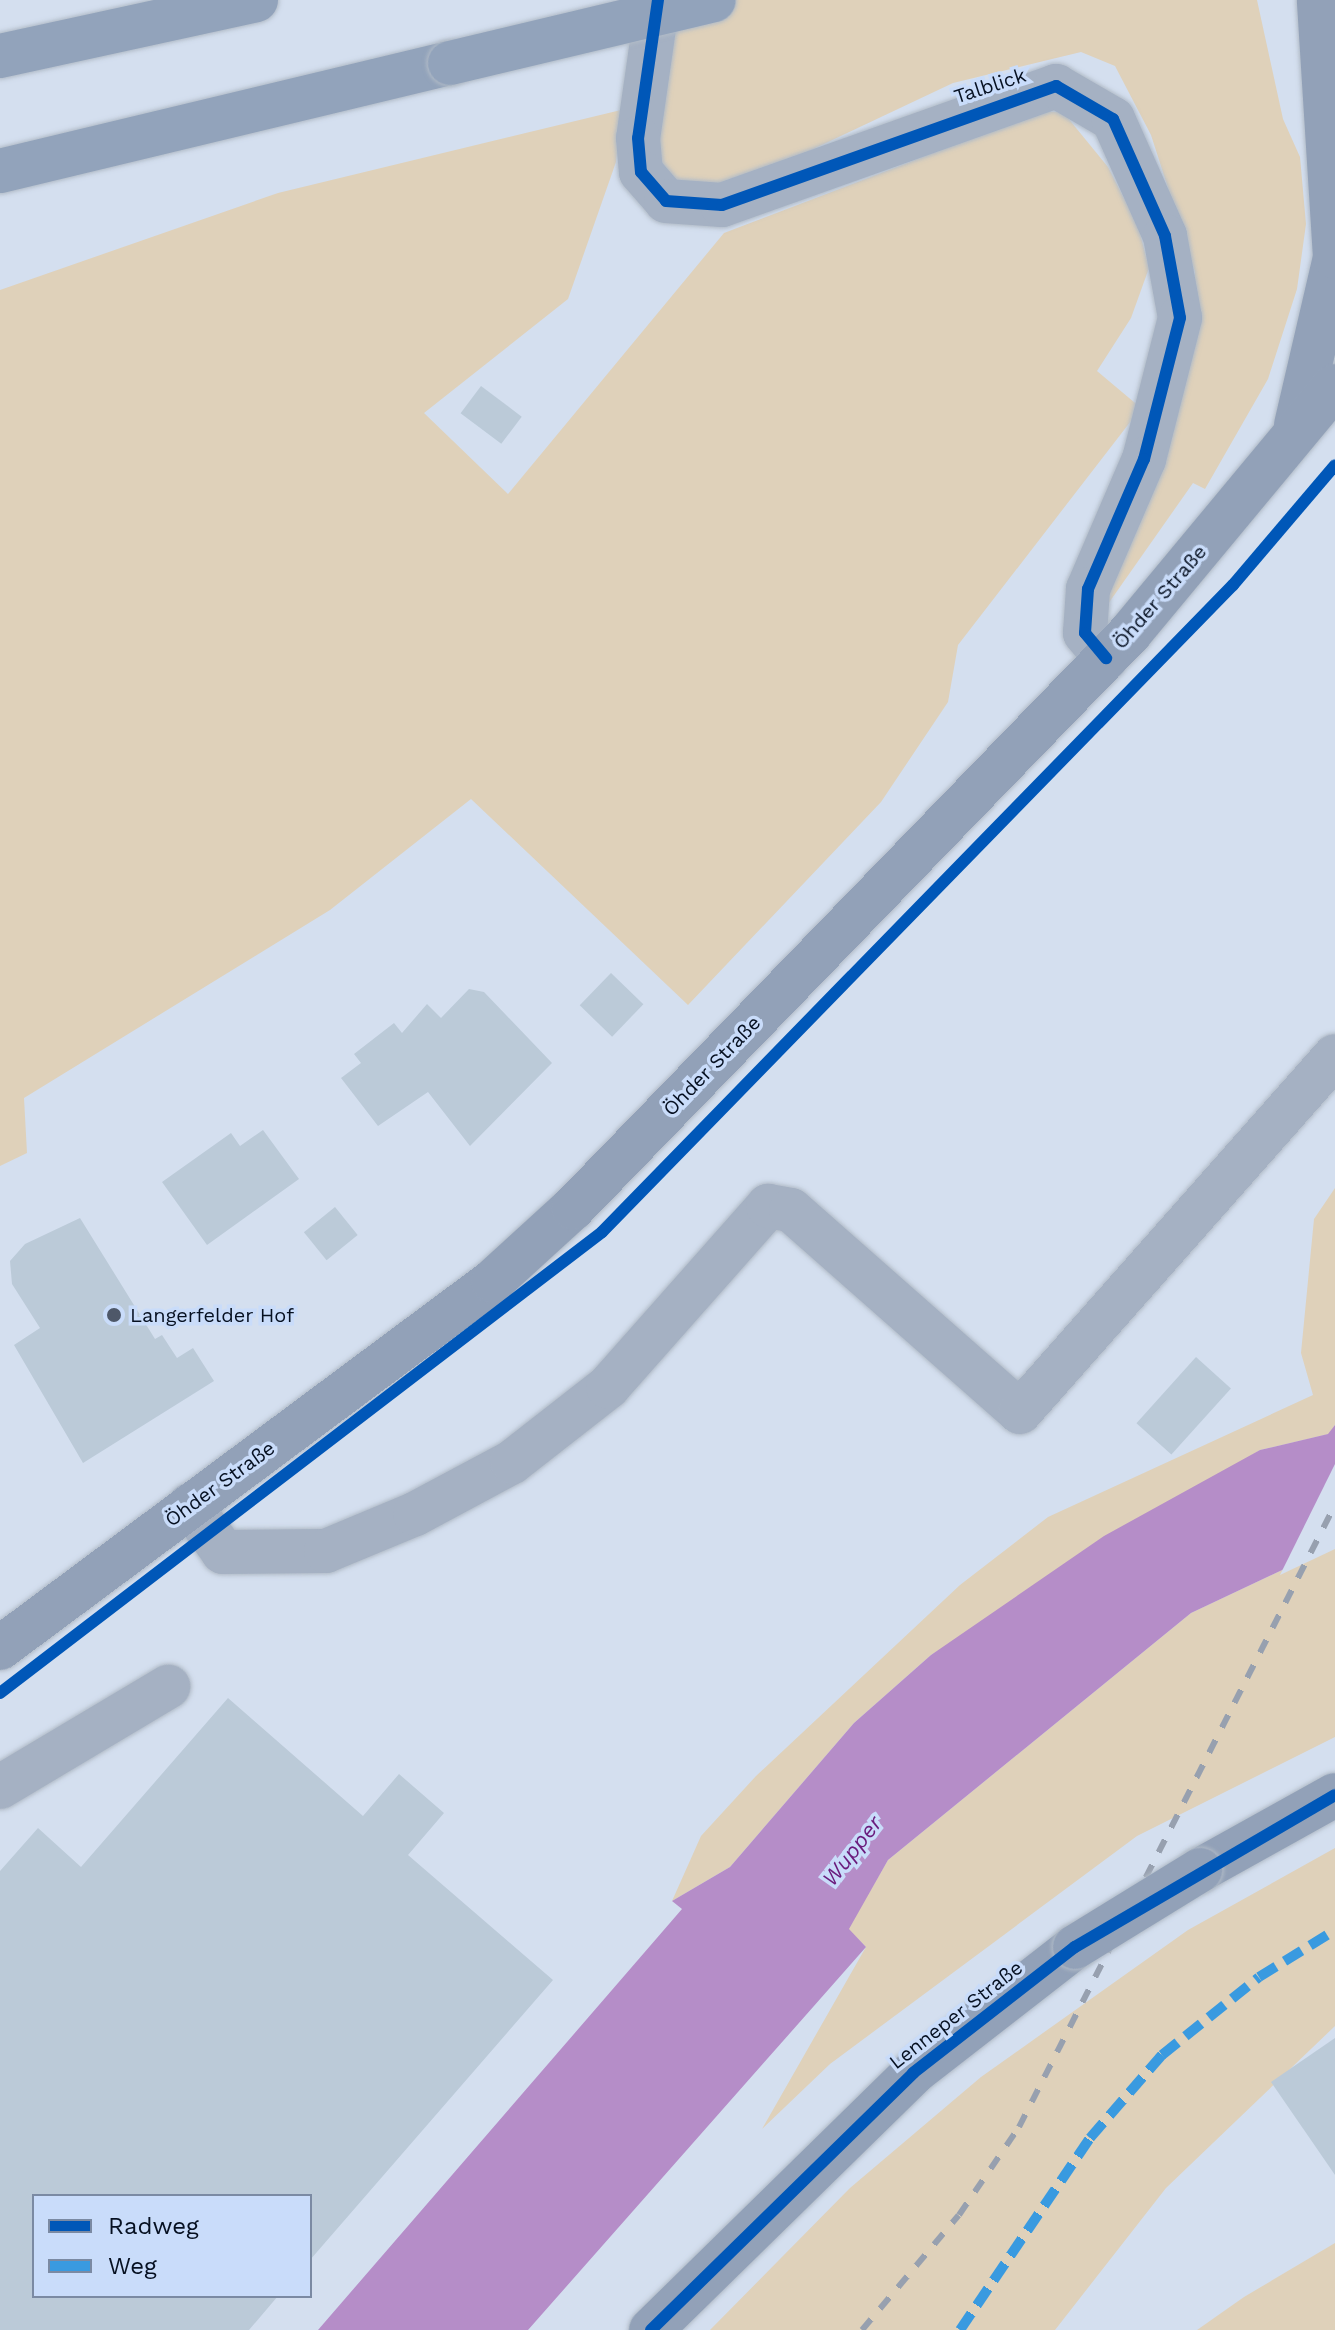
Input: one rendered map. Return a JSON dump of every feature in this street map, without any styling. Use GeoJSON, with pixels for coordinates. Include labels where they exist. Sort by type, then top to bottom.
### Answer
{"type":"FeatureCollection","features":[{"type":"Feature","properties":{"kind":"highway"},"geometry":{"type":"LineString","coordinates":[[0,56],[256,0]]}},
{"type":"Feature","properties":{"kind":"highway"},"geometry":{"type":"LineString","coordinates":[[0,171],[714,0]]}},
{"type":"Feature","properties":{"kind":"main road"},"geometry":{"type":"LineString","coordinates":[[1291,443],[1335,257],[1329,51],[1319,0]]}},
{"type":"Feature","properties":{"kind":"main road","name":"Öhder Straße"},"geometry":{"type":"LineString","coordinates":[[0,1648],[493,1281],[561,1218],[1106,658],[1291,443],[1335,386]]}},
{"type":"Feature","properties":{"kind":"main road","name":"Lenneper Straße"},"geometry":{"type":"LineString","coordinates":[[651,2330],[913,2073],[1075,1947],[1200,1870],[1335,1795]]}},
{"type":"Feature","properties":{"kind":"street","name":"Talblick"},"geometry":{"type":"LineString","coordinates":[[658,0],[638,138],[641,172],[666,201],[722,205],[1056,86],[1113,119],[1165,236],[1180,318],[1173,370],[1144,459],[1088,589],[1085,633],[1106,658]]}},
{"type":"Feature","properties":{"kind":"street"},"geometry":{"type":"LineString","coordinates":[[190,1505],[223,1552],[326,1551],[415,1514],[512,1462],[608,1387],[768,1206],[791,1210],[1020,1412],[1335,1056]]}},
{"type":"Feature","properties":{"kind":"street"},"geometry":{"type":"LineString","coordinates":[[0,1787],[168,1687]]}},
{"type":"Feature","properties":{"kind":"shaded area"},"geometry":{"type":"Polygon","coordinates":[[[668,0],[1257,0],[1283,119],[1300,157],[1306,224],[1297,289],[1268,379],[1205,489],[1193,483],[1108,604],[1103,591],[1195,314],[1195,272],[1151,135],[1115,66],[1081,52],[953,83],[718,194],[668,181],[649,126],[668,0]]]}},
{"type":"Feature","properties":{"kind":"shaded area"},"geometry":{"type":"Polygon","coordinates":[[[621,110],[616,162],[568,299],[424,413],[508,494],[724,233],[1041,112],[1063,112],[1108,167],[1138,226],[1149,268],[1131,318],[1097,371],[1141,408],[958,645],[948,702],[881,802],[688,1005],[471,799],[330,910],[24,1098],[27,1153],[0,1166],[0,290],[278,193],[621,110]]]}},
{"type":"Feature","properties":{"kind":"shaded area"},"geometry":{"type":"Polygon","coordinates":[[[1335,1188],[1335,1425],[1329,1434],[1260,1450],[931,1655],[854,1723],[730,1867],[672,1901],[701,1836],[756,1776],[960,1585],[1048,1517],[1313,1395],[1301,1353],[1314,1219],[1335,1188]]]}},
{"type":"Feature","properties":{"kind":"shaded area"},"geometry":{"type":"Polygon","coordinates":[[[1335,1545],[1335,1737],[1137,1836],[830,2064],[762,2129],[866,1947],[848,1929],[888,1860],[1191,1613],[1335,1545]]]}},
{"type":"Feature","properties":{"kind":"shaded area"},"geometry":{"type":"Polygon","coordinates":[[[1335,1848],[1335,2026],[1166,2188],[1055,2330],[710,2330],[850,2188],[981,2077],[1188,1930],[1335,1848]]]}},
{"type":"Feature","properties":{"kind":"shaded area"},"geometry":{"type":"Polygon","coordinates":[[[1335,2243],[1335,2330],[1197,2330],[1244,2297],[1335,2243]]]}},
{"type":"Feature","properties":{"kind":"water","name":"Wupper"},"geometry":{"type":"Polygon","coordinates":[[[1335,1425],[1335,1545],[1191,1613],[888,1860],[849,1929],[866,1947],[528,2330],[318,2330],[682,1909],[672,1901],[730,1867],[854,1723],[931,1655],[1104,1536],[1260,1450],[1328,1434],[1335,1425]]]}},
{"type":"Feature","properties":{"kind":"pier"},"geometry":{"type":"Polygon","coordinates":[[[1335,1464],[1335,1549],[1280,1575],[1335,1464]]]}},
{"type":"Feature","properties":{"kind":"building"},"geometry":{"type":"Polygon","coordinates":[[[481,386],[522,417],[501,444],[461,413],[481,386]]]}},
{"type":"Feature","properties":{"kind":"building"},"geometry":{"type":"Polygon","coordinates":[[[611,973],[643,1004],[612,1037],[580,1005],[611,973]]]}},
{"type":"Feature","properties":{"kind":"building"},"geometry":{"type":"Polygon","coordinates":[[[469,989],[484,992],[552,1063],[470,1146],[428,1092],[378,1126],[341,1078],[361,1063],[354,1054],[394,1023],[402,1033],[427,1004],[441,1018],[469,989]]]}},
{"type":"Feature","properties":{"kind":"building"},"geometry":{"type":"Polygon","coordinates":[[[263,1130],[299,1179],[207,1245],[162,1182],[231,1133],[240,1146],[263,1130]]]}},
{"type":"Feature","properties":{"kind":"building"},"geometry":{"type":"Polygon","coordinates":[[[335,1207],[358,1235],[327,1260],[304,1232],[335,1207]]]}},
{"type":"Feature","properties":{"kind":"building"},"geometry":{"type":"Polygon","coordinates":[[[80,1218],[155,1339],[162,1335],[177,1358],[193,1348],[214,1381],[83,1463],[14,1345],[40,1328],[12,1284],[10,1261],[25,1244],[80,1218]]]}},
{"type":"Feature","properties":{"kind":"building"},"geometry":{"type":"Polygon","coordinates":[[[1196,1357],[1231,1388],[1171,1455],[1136,1423],[1196,1357]]]}},
{"type":"Feature","properties":{"kind":"building"},"geometry":{"type":"Polygon","coordinates":[[[228,1698],[363,1816],[399,1774],[444,1813],[408,1855],[553,1980],[312,2258],[312,2194],[32,2194],[32,2298],[276,2298],[249,2330],[0,2330],[0,1871],[38,1828],[81,1867],[228,1698]]]}},
{"type":"Feature","properties":{"kind":"building"},"geometry":{"type":"Polygon","coordinates":[[[1335,2038],[1335,2175],[1271,2082],[1335,2038]]]}},
{"type":"Feature","properties":{"kind":"railway"},"geometry":{"type":"LineString","coordinates":[[862,2330],[959,2215],[1019,2127],[1335,1505]]}},
{"type":"Feature","properties":{"kind":"marked path"},"geometry":{"type":"LineString","coordinates":[[960,2330],[1090,2138],[1162,2055],[1259,1977],[1335,1930]]}},
{"type":"Feature","properties":{"kind":"cycle path"},"geometry":{"type":"LineString","coordinates":[[658,0],[638,138],[641,172],[666,201],[722,205],[1056,86],[1113,119],[1165,236],[1180,318],[1144,459],[1088,589],[1085,633],[1106,658]]}},
{"type":"Feature","properties":{"kind":"cycle path"},"geometry":{"type":"LineString","coordinates":[[0,1693],[602,1232],[1233,585],[1335,465]]}},
{"type":"Feature","properties":{"kind":"cycle path"},"geometry":{"type":"LineString","coordinates":[[651,2330],[913,2073],[1075,1947],[1335,1795]]}},
{"type":"Feature","properties":{"kind":"place","name":"Langerfelder Hof"},"geometry":{"type":"Point","coordinates":[114,1315]}}]}
